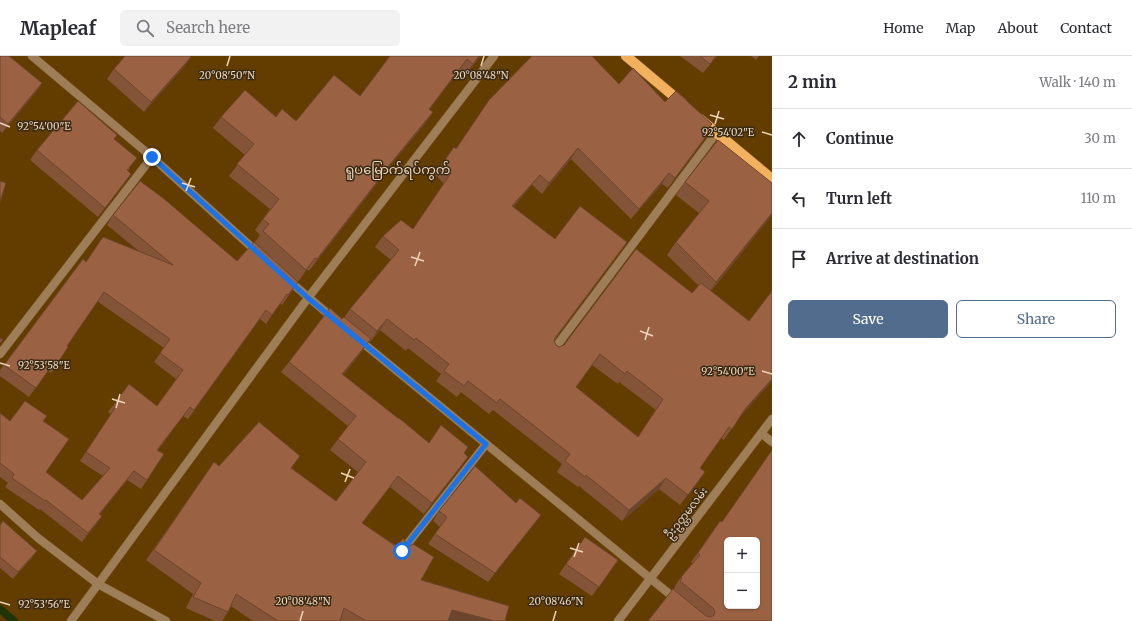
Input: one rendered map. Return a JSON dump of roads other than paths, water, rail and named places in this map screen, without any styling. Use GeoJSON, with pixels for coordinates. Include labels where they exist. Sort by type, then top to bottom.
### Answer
{"type":"FeatureCollection","features":[{"type":"Feature","properties":{"kind":"main road"},"geometry":{"type":"LineString","coordinates":[[626,56],[772,179]]}},
{"type":"Feature","properties":{"kind":"street"},"geometry":{"type":"LineString","coordinates":[[32,56],[152,157],[262,256]]}},
{"type":"Feature","properties":{"kind":"street"},"geometry":{"type":"LineString","coordinates":[[71,621],[308,298],[494,56]]}},
{"type":"Feature","properties":{"kind":"street"},"geometry":{"type":"LineString","coordinates":[[552,352],[717,132]]}},
{"type":"Feature","properties":{"kind":"street"},"geometry":{"type":"LineString","coordinates":[[0,354],[152,157]]}},
{"type":"Feature","properties":{"kind":"street"},"geometry":{"type":"LineString","coordinates":[[279,272],[338,323]]}},
{"type":"Feature","properties":{"kind":"street"},"geometry":{"type":"LineString","coordinates":[[351,333],[685,607]]}},
{"type":"Feature","properties":{"kind":"street","name":"ဦးဥတ္တမလမ်း"},"geometry":{"type":"LineString","coordinates":[[618,621],[649,578],[772,419]]}},
{"type":"Feature","properties":{"kind":"street"},"geometry":{"type":"LineString","coordinates":[[761,433],[772,442]]}},
{"type":"Feature","properties":{"kind":"street"},"geometry":{"type":"LineString","coordinates":[[402,551],[486,444]]}},
{"type":"Feature","properties":{"kind":"street"},"geometry":{"type":"LineString","coordinates":[[0,504],[38,538],[98,584],[166,621]]}},
{"type":"Feature","properties":{"kind":"waterway"},"geometry":{"type":"LineString","coordinates":[[0,609],[14,621]]}},
{"type":"Feature","properties":{"kind":"district","name":"ရူပမြောက်ရပ်ကွက်"},"geometry":{"type":"Point","coordinates":[398,169]}}]}
